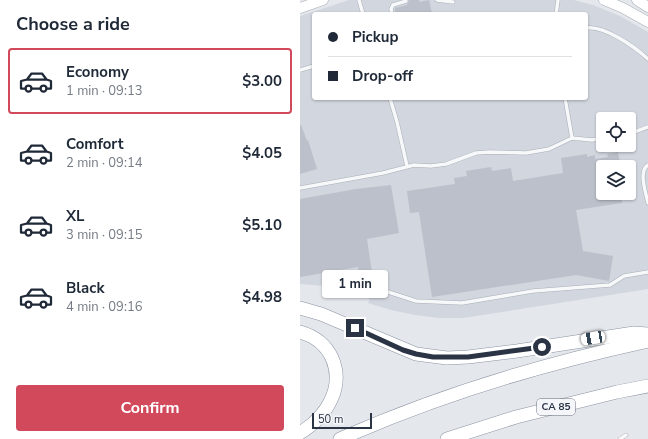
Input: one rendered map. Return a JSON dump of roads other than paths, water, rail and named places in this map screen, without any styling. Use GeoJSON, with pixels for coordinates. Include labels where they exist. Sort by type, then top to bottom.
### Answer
{"type":"FeatureCollection","features":[{"type":"Feature","properties":{"kind":"highway"},"geometry":{"type":"LineString","coordinates":[[300,308],[322,314],[409,352],[440,357],[468,357],[609,336],[634,333],[648,334]]}},
{"type":"Feature","properties":{"kind":"highway"},"geometry":{"type":"LineString","coordinates":[[300,332],[310,335],[326,348],[335,366],[337,374],[335,393],[327,408],[308,428],[300,433]]}},
{"type":"Feature","properties":{"kind":"highway"},"geometry":{"type":"LineString","coordinates":[[340,439],[370,426],[476,387],[540,367],[648,341]]}},
{"type":"Feature","properties":{"kind":"highway","name":"CA 85"},"geometry":{"type":"LineString","coordinates":[[447,439],[464,436],[500,422],[532,413],[648,386]]}},
{"type":"Feature","properties":{"kind":"street"},"geometry":{"type":"LineString","coordinates":[[300,8],[323,0]]}},
{"type":"Feature","properties":{"kind":"street"},"geometry":{"type":"LineString","coordinates":[[604,0],[623,8],[648,22]]}},
{"type":"Feature","properties":{"kind":"street"},"geometry":{"type":"LineString","coordinates":[[637,0],[648,7]]}},
{"type":"Feature","properties":{"kind":"lane"},"geometry":{"type":"LineString","coordinates":[[358,0],[362,12]]}},
{"type":"Feature","properties":{"kind":"lane"},"geometry":{"type":"LineString","coordinates":[[437,0],[453,2]]}},
{"type":"Feature","properties":{"kind":"lane"},"geometry":{"type":"LineString","coordinates":[[556,12],[558,0]]}},
{"type":"Feature","properties":{"kind":"lane"},"geometry":{"type":"LineString","coordinates":[[392,12],[393,6],[406,1]]}},
{"type":"Feature","properties":{"kind":"lane"},"geometry":{"type":"LineString","coordinates":[[588,28],[592,27],[612,35],[640,52],[648,59]]}},
{"type":"Feature","properties":{"kind":"lane"},"geometry":{"type":"LineString","coordinates":[[300,70],[312,67]]}},
{"type":"Feature","properties":{"kind":"lane"},"geometry":{"type":"LineString","coordinates":[[391,100],[407,166]]}},
{"type":"Feature","properties":{"kind":"lane"},"geometry":{"type":"LineString","coordinates":[[565,100],[572,138]]}},
{"type":"Feature","properties":{"kind":"lane"},"geometry":{"type":"LineString","coordinates":[[636,131],[648,127]]}},
{"type":"Feature","properties":{"kind":"lane"},"geometry":{"type":"LineString","coordinates":[[300,188],[383,173],[407,166],[431,166],[446,164],[476,153],[526,153],[548,149],[572,138],[596,139]]}},
{"type":"Feature","properties":{"kind":"lane"},"geometry":{"type":"LineString","coordinates":[[648,165],[645,167],[643,174],[648,203]]}},
{"type":"Feature","properties":{"kind":"lane"},"geometry":{"type":"LineString","coordinates":[[348,279],[416,301],[462,304],[533,291],[610,285],[624,276],[648,272]]}},
{"type":"Feature","properties":{"kind":"lane"},"geometry":{"type":"LineString","coordinates":[[620,439],[626,435]]}}]}
